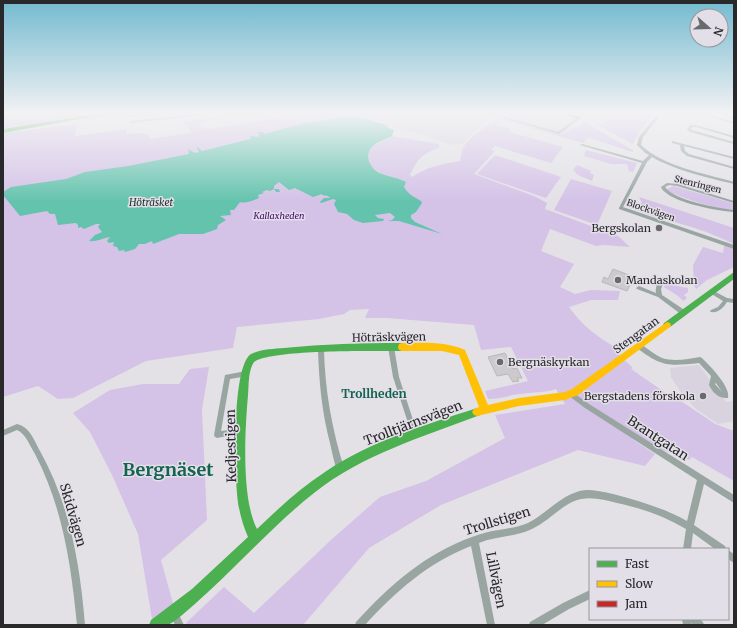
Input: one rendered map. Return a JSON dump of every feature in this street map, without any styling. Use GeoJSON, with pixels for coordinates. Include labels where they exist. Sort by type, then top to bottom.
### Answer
{"type":"FeatureCollection","features":[{"type":"Feature","properties":{"kind":"street"},"geometry":{"type":"LineString","coordinates":[[639,143],[642,150],[651,156],[683,168],[734,183]]}},
{"type":"Feature","properties":{"kind":"street"},"geometry":{"type":"LineString","coordinates":[[679,143],[734,158]]}},
{"type":"Feature","properties":{"kind":"street"},"geometry":{"type":"LineString","coordinates":[[682,144],[683,151],[688,155],[734,167]]}},
{"type":"Feature","properties":{"kind":"street"},"geometry":{"type":"LineString","coordinates":[[582,145],[644,162]]}},
{"type":"Feature","properties":{"kind":"street","name":"Blockvägen"},"geometry":{"type":"LineString","coordinates":[[651,156],[644,162],[621,208],[734,247]]}},
{"type":"Feature","properties":{"kind":"street","name":"Stenringen"},"geometry":{"type":"LineString","coordinates":[[734,202],[677,185],[668,184],[663,187],[667,192],[681,198],[711,207],[734,211]]}},
{"type":"Feature","properties":{"kind":"street","name":"Stengatan"},"geometry":{"type":"LineString","coordinates":[[571,394],[639,346],[734,275]]}},
{"type":"Feature","properties":{"kind":"street"},"geometry":{"type":"LineString","coordinates":[[660,296],[658,289],[662,279]]}},
{"type":"Feature","properties":{"kind":"street"},"geometry":{"type":"LineString","coordinates":[[639,288],[660,296],[684,313]]}},
{"type":"Feature","properties":{"kind":"street"},"geometry":{"type":"LineString","coordinates":[[712,292],[726,300],[734,301]]}},
{"type":"Feature","properties":{"kind":"street"},"geometry":{"type":"LineString","coordinates":[[713,311],[720,308],[726,300]]}},
{"type":"Feature","properties":{"kind":"street"},"geometry":{"type":"LineString","coordinates":[[639,346],[663,362],[700,360],[714,376]]}},
{"type":"Feature","properties":{"kind":"street"},"geometry":{"type":"LineString","coordinates":[[391,347],[396,377],[414,432]]}},
{"type":"Feature","properties":{"kind":"street","name":"Höträskvägen"},"geometry":{"type":"LineString","coordinates":[[255,356],[321,350],[391,347],[423,347],[458,350],[462,353],[485,409]]}},
{"type":"Feature","properties":{"kind":"street"},"geometry":{"type":"LineString","coordinates":[[321,350],[321,375],[326,412],[340,468]]}},
{"type":"Feature","properties":{"kind":"street","name":"Kedjestigen"},"geometry":{"type":"LineString","coordinates":[[255,356],[249,362],[246,374],[241,431],[242,468],[246,512],[248,523],[255,538]]}},
{"type":"Feature","properties":{"kind":"street"},"geometry":{"type":"LineString","coordinates":[[241,431],[216,435],[227,377],[246,374]]}},
{"type":"Feature","properties":{"kind":"street","name":"Trolltjärnsvägen"},"geometry":{"type":"LineString","coordinates":[[156,625],[174,614],[206,586],[302,495],[340,468],[386,444],[414,432],[485,409],[571,394]]}},
{"type":"Feature","properties":{"kind":"street","name":"Brantgatan"},"geometry":{"type":"LineString","coordinates":[[571,394],[587,406],[734,499]]}},
{"type":"Feature","properties":{"kind":"street","name":"Skidvägen"},"geometry":{"type":"LineString","coordinates":[[3,433],[19,427],[26,433],[39,455],[58,498],[74,563],[82,625]]}},
{"type":"Feature","properties":{"kind":"street"},"geometry":{"type":"LineString","coordinates":[[687,548],[690,526],[701,479]]}},
{"type":"Feature","properties":{"kind":"street","name":"Trollstigen"},"geometry":{"type":"LineString","coordinates":[[359,625],[388,593],[407,578],[436,559],[474,540],[523,529],[549,515],[564,502],[582,495],[593,494],[631,501],[666,514],[690,526],[721,548]]}},
{"type":"Feature","properties":{"kind":"street","name":"Lillvägen"},"geometry":{"type":"LineString","coordinates":[[474,540],[491,625]]}},
{"type":"Feature","properties":{"kind":"street"},"geometry":{"type":"LineString","coordinates":[[533,625],[589,594]]}},
{"type":"Feature","properties":{"kind":"street"},"geometry":{"type":"LineString","coordinates":[[174,614],[180,625]]}},
{"type":"Feature","properties":{"kind":"shaded area"},"geometry":{"type":"Polygon","coordinates":[[[448,143],[463,143],[462,144],[453,145],[448,143]]]}},
{"type":"Feature","properties":{"kind":"shaded area","name":"Bergstadens förskola"},"geometry":{"type":"Polygon","coordinates":[[[699,365],[726,402],[734,401],[734,421],[718,424],[696,409],[680,391],[671,377],[670,368],[699,365]]]}},
{"type":"Feature","properties":{"kind":"green space","name":"Kallaxheden"},"geometry":{"type":"Polygon","coordinates":[[[3,143],[355,143],[374,184],[402,180],[383,175],[370,164],[368,153],[372,146],[377,143],[439,144],[439,148],[428,152],[421,157],[410,175],[412,177],[434,166],[460,161],[461,153],[466,143],[550,143],[563,147],[551,163],[495,146],[491,150],[495,151],[474,174],[534,196],[547,203],[545,209],[618,236],[630,247],[604,245],[596,246],[550,229],[541,251],[574,264],[560,287],[575,294],[591,290],[620,291],[618,300],[591,300],[569,307],[592,332],[620,350],[617,353],[633,368],[631,369],[673,398],[684,403],[715,424],[734,431],[734,481],[692,457],[689,460],[631,438],[655,454],[645,466],[578,450],[441,505],[369,548],[303,625],[187,625],[186,623],[224,587],[254,613],[332,539],[380,497],[426,481],[505,438],[495,415],[565,404],[556,389],[488,399],[485,391],[528,381],[511,347],[481,350],[474,325],[387,318],[365,318],[369,309],[350,310],[344,314],[319,319],[237,327],[233,348],[146,361],[73,398],[58,399],[38,386],[3,397],[3,143]]]}},
{"type":"Feature","properties":{"kind":"green space","name":"Kallaxheden"},"geometry":{"type":"Polygon","coordinates":[[[606,143],[621,143],[634,151],[632,152],[606,143]]]}},
{"type":"Feature","properties":{"kind":"green space"},"geometry":{"type":"Polygon","coordinates":[[[586,150],[637,163],[633,172],[629,171],[627,164],[611,164],[584,156],[586,150]]]}},
{"type":"Feature","properties":{"kind":"green space"},"geometry":{"type":"Polygon","coordinates":[[[495,155],[561,177],[546,198],[477,174],[495,155]]]}},
{"type":"Feature","properties":{"kind":"green space"},"geometry":{"type":"Polygon","coordinates":[[[577,165],[591,171],[590,173],[594,175],[592,181],[578,175],[573,170],[577,165]]]}},
{"type":"Feature","properties":{"kind":"green space"},"geometry":{"type":"Polygon","coordinates":[[[571,179],[612,191],[597,225],[554,210],[571,179]]]}},
{"type":"Feature","properties":{"kind":"green space"},"geometry":{"type":"Polygon","coordinates":[[[674,186],[732,203],[734,204],[734,210],[700,203],[667,190],[674,186]]]}},
{"type":"Feature","properties":{"kind":"green space"},"geometry":{"type":"Polygon","coordinates":[[[639,197],[734,228],[734,244],[699,229],[646,214],[629,205],[642,203],[639,197]]]}},
{"type":"Feature","properties":{"kind":"green space"},"geometry":{"type":"Polygon","coordinates":[[[724,245],[734,248],[734,267],[707,280],[696,289],[694,285],[693,265],[703,247],[723,253],[724,245]]]}},
{"type":"Feature","properties":{"kind":"green space"},"geometry":{"type":"Polygon","coordinates":[[[665,284],[688,288],[688,292],[684,295],[687,298],[683,301],[664,287],[665,284]]]}},
{"type":"Feature","properties":{"kind":"green space"},"geometry":{"type":"Polygon","coordinates":[[[209,367],[202,410],[207,520],[161,560],[174,607],[152,619],[138,534],[112,475],[90,432],[73,413],[110,390],[143,384],[179,384],[190,369],[209,367]]]}},
{"type":"Feature","properties":{"kind":"water","name":"Höträsket"},"geometry":{"type":"Polygon","coordinates":[[[233,143],[376,143],[369,151],[368,156],[374,169],[380,173],[406,182],[404,187],[411,195],[422,203],[416,212],[411,215],[411,218],[415,222],[442,234],[399,221],[388,221],[395,217],[390,213],[375,215],[378,218],[384,219],[383,221],[363,223],[354,220],[347,214],[338,212],[334,204],[336,200],[333,199],[320,202],[324,198],[330,198],[328,196],[322,194],[313,197],[295,188],[289,190],[279,182],[274,186],[274,189],[262,192],[264,193],[258,195],[259,198],[255,200],[240,202],[234,210],[230,210],[231,215],[220,216],[226,220],[218,225],[217,229],[203,234],[179,234],[153,244],[152,241],[145,244],[139,244],[135,249],[125,252],[125,250],[119,251],[117,247],[113,246],[114,242],[109,243],[107,241],[110,237],[89,241],[95,235],[102,232],[98,227],[100,224],[84,229],[81,227],[78,228],[76,223],[58,225],[55,214],[50,214],[47,211],[20,216],[3,195],[3,192],[11,187],[66,179],[85,172],[128,166],[189,154],[188,149],[195,153],[199,152],[197,147],[202,151],[233,143]]]}},
{"type":"Feature","properties":{"kind":"water"},"geometry":{"type":"Polygon","coordinates":[[[274,189],[279,189],[280,192],[276,192],[274,189]]]}},
{"type":"Feature","properties":{"kind":"building","name":"Mandaskolan"},"geometry":{"type":"Polygon","coordinates":[[[613,269],[634,277],[627,291],[602,282],[604,277],[608,279],[613,269]]]}},
{"type":"Feature","properties":{"kind":"building","name":"Bergnäskyrkan"},"geometry":{"type":"Polygon","coordinates":[[[505,353],[513,369],[517,368],[522,378],[517,378],[519,381],[513,382],[508,374],[497,376],[488,357],[505,353]]]}},
{"type":"Feature","properties":{"kind":"traffic: fast"},"geometry":{"type":"LineString","coordinates":[[667,325],[734,275]]}},
{"type":"Feature","properties":{"kind":"traffic: fast"},"geometry":{"type":"LineString","coordinates":[[255,538],[244,508],[240,466],[241,422],[245,380],[247,367],[251,359],[263,354],[295,350],[402,347]]}},
{"type":"Feature","properties":{"kind":"traffic: fast"},"geometry":{"type":"LineString","coordinates":[[156,625],[197,594],[271,523],[310,489],[329,475],[349,463],[390,443],[477,412]]}},
{"type":"Feature","properties":{"kind":"traffic: slow"},"geometry":{"type":"LineString","coordinates":[[477,412],[519,402],[565,396],[575,392],[667,325]]}},
{"type":"Feature","properties":{"kind":"traffic: slow"},"geometry":{"type":"LineString","coordinates":[[402,347],[442,347],[462,353],[485,409]]}},
{"type":"Feature","properties":{"kind":"place","name":"Bergskolan"},"geometry":{"type":"Point","coordinates":[659,228]}},
{"type":"Feature","properties":{"kind":"place","name":"Mandaskolan"},"geometry":{"type":"Point","coordinates":[618,280]}},
{"type":"Feature","properties":{"kind":"place","name":"Bergnäskyrkan"},"geometry":{"type":"Point","coordinates":[500,362]}},
{"type":"Feature","properties":{"kind":"place","name":"Bergstadens förskola"},"geometry":{"type":"Point","coordinates":[703,396]}},
{"type":"Feature","properties":{"kind":"district","name":"Trollheden"},"geometry":{"type":"Point","coordinates":[374,393]}},
{"type":"Feature","properties":{"kind":"district","name":"Bergnäset"},"geometry":{"type":"Point","coordinates":[168,469]}}]}
